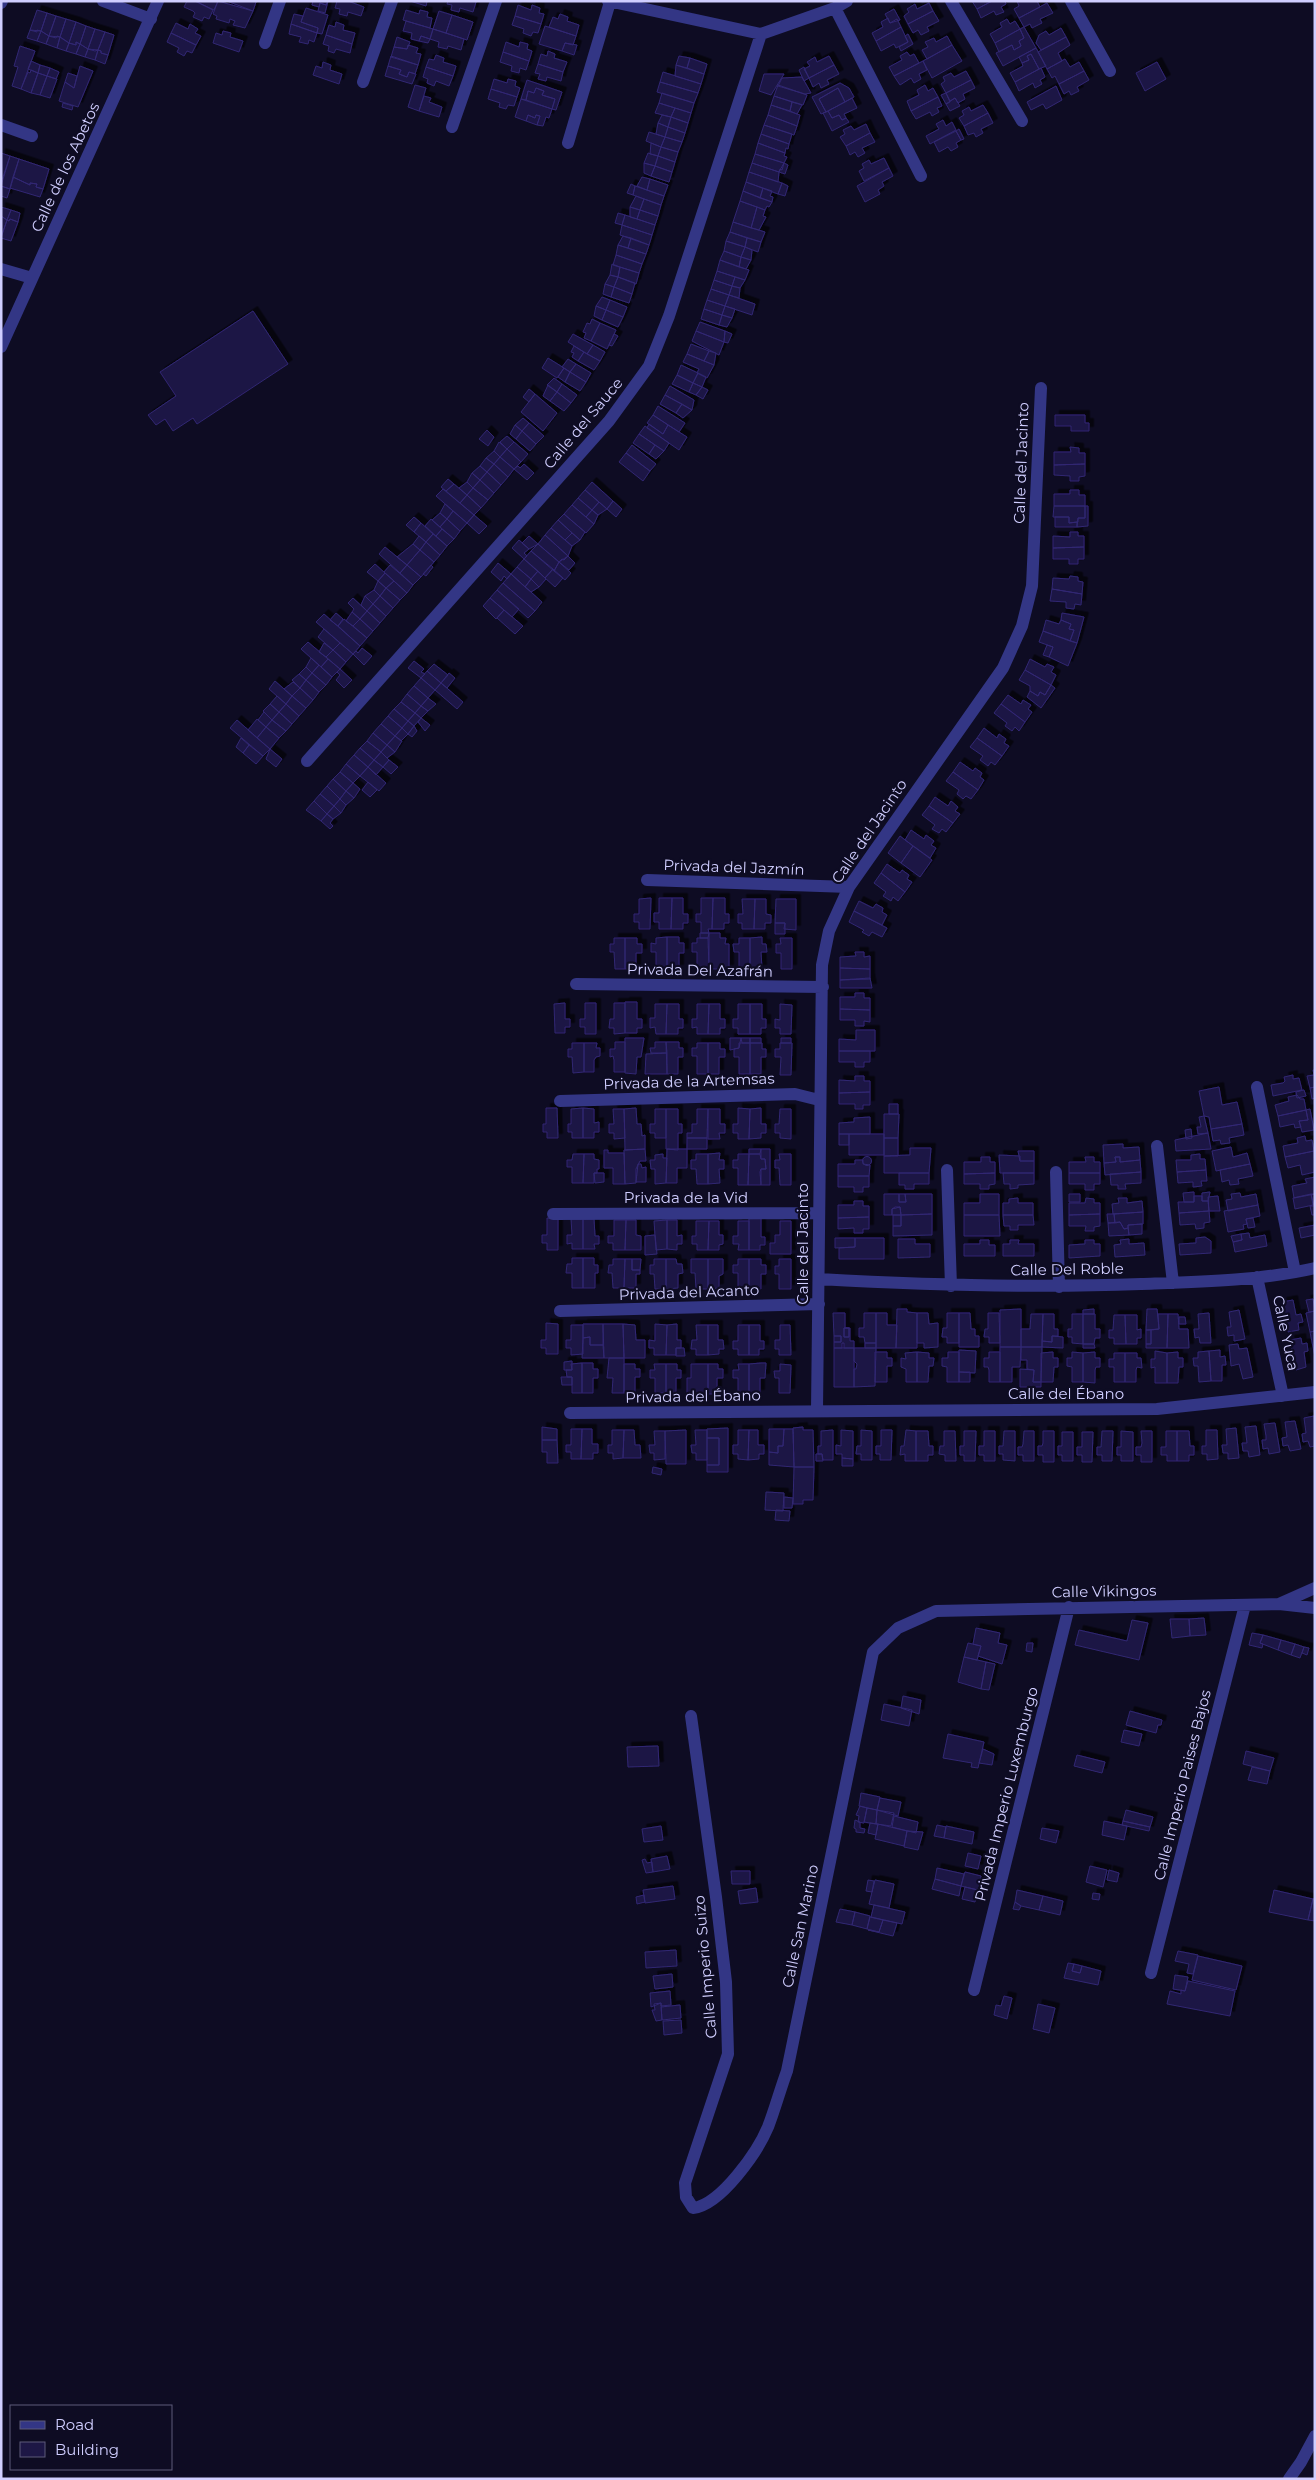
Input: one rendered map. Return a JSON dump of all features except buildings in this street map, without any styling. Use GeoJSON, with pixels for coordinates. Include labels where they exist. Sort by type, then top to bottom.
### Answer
{"type":"FeatureCollection","features":[{"type":"Feature","properties":{"kind":"street"},"geometry":{"type":"LineString","coordinates":[[103,1],[151,19]]}},
{"type":"Feature","properties":{"kind":"street","name":"Calle de los Abetos"},"geometry":{"type":"LineString","coordinates":[[1,346],[158,1]]}},
{"type":"Feature","properties":{"kind":"street"},"geometry":{"type":"LineString","coordinates":[[264,43],[280,1]]}},
{"type":"Feature","properties":{"kind":"street"},"geometry":{"type":"LineString","coordinates":[[363,82],[392,1]]}},
{"type":"Feature","properties":{"kind":"street"},"geometry":{"type":"LineString","coordinates":[[452,127],[496,1]]}},
{"type":"Feature","properties":{"kind":"street"},"geometry":{"type":"LineString","coordinates":[[568,143],[609,2],[761,34],[835,8],[847,1]]}},
{"type":"Feature","properties":{"kind":"street"},"geometry":{"type":"LineString","coordinates":[[951,1],[1022,120]]}},
{"type":"Feature","properties":{"kind":"street"},"geometry":{"type":"LineString","coordinates":[[1071,1],[1110,71]]}},
{"type":"Feature","properties":{"kind":"street"},"geometry":{"type":"LineString","coordinates":[[835,8],[921,176]]}},
{"type":"Feature","properties":{"kind":"street","name":"Calle del Sauce"},"geometry":{"type":"LineString","coordinates":[[307,761],[609,420],[649,366],[670,316],[761,34]]}},
{"type":"Feature","properties":{"kind":"street"},"geometry":{"type":"LineString","coordinates":[[1,125],[32,136]]}},
{"type":"Feature","properties":{"kind":"street"},"geometry":{"type":"LineString","coordinates":[[1,269],[32,278]]}},
{"type":"Feature","properties":{"kind":"street","name":"Calle del Jacinto"},"geometry":{"type":"LineString","coordinates":[[817,1410],[822,965],[829,932],[849,887],[1003,668],[1022,626],[1032,586],[1040,388]]}},
{"type":"Feature","properties":{"kind":"street","name":"Privada del Jazmín"},"geometry":{"type":"LineString","coordinates":[[647,880],[849,887]]}},
{"type":"Feature","properties":{"kind":"street","name":"Privada Del Azafrán"},"geometry":{"type":"LineString","coordinates":[[576,984],[823,987]]}},
{"type":"Feature","properties":{"kind":"street"},"geometry":{"type":"LineString","coordinates":[[1257,1087],[1295,1272]]}},
{"type":"Feature","properties":{"kind":"street","name":"Privada de la Artemsas"},"geometry":{"type":"LineString","coordinates":[[560,1101],[794,1094],[819,1100]]}},
{"type":"Feature","properties":{"kind":"street"},"geometry":{"type":"LineString","coordinates":[[1157,1146],[1173,1283]]}},
{"type":"Feature","properties":{"kind":"street"},"geometry":{"type":"LineString","coordinates":[[947,1170],[950,1286]]}},
{"type":"Feature","properties":{"kind":"street"},"geometry":{"type":"LineString","coordinates":[[1056,1172],[1059,1287]]}},
{"type":"Feature","properties":{"kind":"street","name":"Privada de la Vid"},"geometry":{"type":"LineString","coordinates":[[554,1214],[818,1213]]}},
{"type":"Feature","properties":{"kind":"street","name":"Calle Del Roble"},"geometry":{"type":"LineString","coordinates":[[819,1279],[950,1286],[1059,1287],[1173,1283],[1257,1277],[1315,1268]]}},
{"type":"Feature","properties":{"kind":"street","name":"Calle Yuca"},"geometry":{"type":"LineString","coordinates":[[1257,1277],[1283,1396]]}},
{"type":"Feature","properties":{"kind":"street","name":"Privada del Acanto"},"geometry":{"type":"LineString","coordinates":[[560,1311],[819,1304]]}},
{"type":"Feature","properties":{"kind":"street","name":"Calle del Ébano"},"geometry":{"type":"LineString","coordinates":[[817,1410],[1157,1409],[1315,1392]]}},
{"type":"Feature","properties":{"kind":"street","name":"Privada del Ébano"},"geometry":{"type":"LineString","coordinates":[[570,1413],[817,1410]]}},
{"type":"Feature","properties":{"kind":"street"},"geometry":{"type":"LineString","coordinates":[[1279,1604],[1315,1588]]}},
{"type":"Feature","properties":{"kind":"street","name":"Calle Vikingos"},"geometry":{"type":"LineString","coordinates":[[898,1628],[936,1611],[1279,1604],[1315,1608]]}},
{"type":"Feature","properties":{"kind":"street","name":"Calle Imperio Paises Bajos"},"geometry":{"type":"LineString","coordinates":[[1151,1973],[1245,1606]]}},
{"type":"Feature","properties":{"kind":"street","name":"Privada Imperio Luxemburgo"},"geometry":{"type":"LineString","coordinates":[[974,1990],[1069,1607]]}},
{"type":"Feature","properties":{"kind":"street","name":"Calle San Marino"},"geometry":{"type":"LineString","coordinates":[[694,2208],[702,2207],[723,2192],[745,2164],[767,2129],[786,2071],[873,1652],[898,1628]]}},
{"type":"Feature","properties":{"kind":"street","name":"Calle Imperio Suizo"},"geometry":{"type":"LineString","coordinates":[[690,1716],[726,1982],[728,2054],[685,2183],[686,2197],[694,2208]]}},
{"type":"Feature","properties":{"kind":"street"},"geometry":{"type":"LineString","coordinates":[[1288,2479],[1301,2462],[1315,2436]]}}]}
